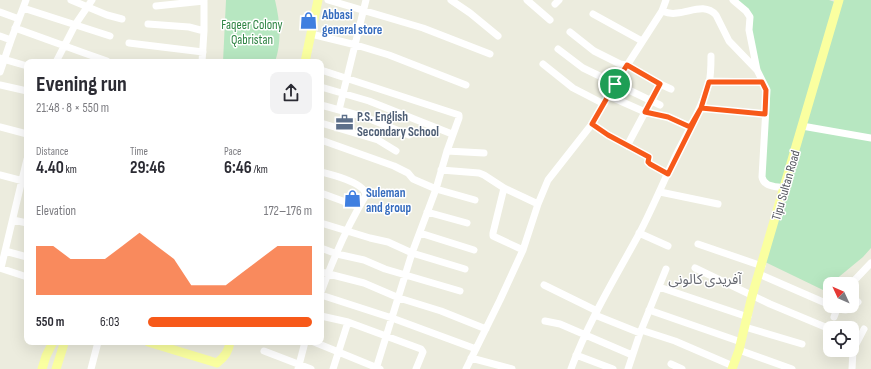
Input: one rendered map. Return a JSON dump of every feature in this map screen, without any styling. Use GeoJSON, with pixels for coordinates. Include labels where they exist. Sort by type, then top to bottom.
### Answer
{"type":"FeatureCollection","features":[{"type":"Feature","properties":{"kind":"main road"},"geometry":{"type":"LineString","coordinates":[[306,59],[318,0]]}},
{"type":"Feature","properties":{"kind":"main road","name":"Tipu Sultan Road"},"geometry":{"type":"LineString","coordinates":[[732,368],[740,346],[752,296],[761,270],[839,0]]}},
{"type":"Feature","properties":{"kind":"main road"},"geometry":{"type":"LineString","coordinates":[[42,369],[52,345]]}},
{"type":"Feature","properties":{"kind":"main road"},"geometry":{"type":"LineString","coordinates":[[56,369],[63,345]]}},
{"type":"Feature","properties":{"kind":"main road"},"geometry":{"type":"LineString","coordinates":[[157,345],[219,366],[230,349],[230,345]]}},
{"type":"Feature","properties":{"kind":"street"},"geometry":{"type":"LineString","coordinates":[[0,72],[2,59],[26,0]]}},
{"type":"Feature","properties":{"kind":"street"},"geometry":{"type":"LineString","coordinates":[[71,0],[107,16],[122,19]]}},
{"type":"Feature","properties":{"kind":"street"},"geometry":{"type":"LineString","coordinates":[[58,59],[75,25],[92,0]]}},
{"type":"Feature","properties":{"kind":"street"},"geometry":{"type":"LineString","coordinates":[[328,0],[423,28],[490,54]]}},
{"type":"Feature","properties":{"kind":"street"},"geometry":{"type":"LineString","coordinates":[[340,110],[366,0]]}},
{"type":"Feature","properties":{"kind":"street"},"geometry":{"type":"LineString","coordinates":[[451,0],[470,13],[498,36]]}},
{"type":"Feature","properties":{"kind":"street"},"geometry":{"type":"LineString","coordinates":[[528,0],[550,20]]}},
{"type":"Feature","properties":{"kind":"street"},"geometry":{"type":"LineString","coordinates":[[466,369],[523,250],[538,204],[548,180],[592,124],[615,84],[662,11],[666,0]]}},
{"type":"Feature","properties":{"kind":"street"},"geometry":{"type":"LineString","coordinates":[[734,0],[750,17],[748,30],[757,70],[766,90],[763,181],[766,185],[784,188]]}},
{"type":"Feature","properties":{"kind":"street"},"geometry":{"type":"LineString","coordinates":[[156,6],[204,1],[202,59]]}},
{"type":"Feature","properties":{"kind":"street"},"geometry":{"type":"LineString","coordinates":[[24,8],[110,36]]}},
{"type":"Feature","properties":{"kind":"street"},"geometry":{"type":"LineString","coordinates":[[662,11],[670,14],[678,14],[708,8],[713,11],[729,41],[757,70]]}},
{"type":"Feature","properties":{"kind":"street"},"geometry":{"type":"LineString","coordinates":[[0,12],[19,18]]}},
{"type":"Feature","properties":{"kind":"street"},"geometry":{"type":"LineString","coordinates":[[593,14],[642,41]]}},
{"type":"Feature","properties":{"kind":"street"},"geometry":{"type":"LineString","coordinates":[[148,24],[204,31]]}},
{"type":"Feature","properties":{"kind":"street"},"geometry":{"type":"LineString","coordinates":[[15,28],[104,59]]}},
{"type":"Feature","properties":{"kind":"street"},"geometry":{"type":"LineString","coordinates":[[570,32],[594,51],[620,64],[627,65],[671,89]]}},
{"type":"Feature","properties":{"kind":"street"},"geometry":{"type":"LineString","coordinates":[[312,34],[389,55],[466,85]]}},
{"type":"Feature","properties":{"kind":"street"},"geometry":{"type":"LineString","coordinates":[[0,36],[11,40]]}},
{"type":"Feature","properties":{"kind":"street"},"geometry":{"type":"LineString","coordinates":[[129,43],[203,52]]}},
{"type":"Feature","properties":{"kind":"street"},"geometry":{"type":"LineString","coordinates":[[558,49],[582,68],[650,102],[660,105]]}},
{"type":"Feature","properties":{"kind":"street"},"geometry":{"type":"LineString","coordinates":[[570,369],[596,313],[660,192],[690,127],[701,108],[709,82],[712,56]]}},
{"type":"Feature","properties":{"kind":"street"},"geometry":{"type":"LineString","coordinates":[[2,59],[24,65]]}},
{"type":"Feature","properties":{"kind":"street"},"geometry":{"type":"LineString","coordinates":[[543,64],[573,88],[604,104]]}},
{"type":"Feature","properties":{"kind":"street"},"geometry":{"type":"LineString","coordinates":[[321,345],[378,368],[412,253],[436,189],[452,134],[459,118],[457,114],[324,71]]}},
{"type":"Feature","properties":{"kind":"street"},"geometry":{"type":"LineString","coordinates":[[709,82],[762,82]]}},
{"type":"Feature","properties":{"kind":"street"},"geometry":{"type":"LineString","coordinates":[[627,146],[660,84]]}},
{"type":"Feature","properties":{"kind":"street"},"geometry":{"type":"LineString","coordinates":[[0,85],[24,90]]}},
{"type":"Feature","properties":{"kind":"street"},"geometry":{"type":"LineString","coordinates":[[324,88],[369,101],[452,134]]}},
{"type":"Feature","properties":{"kind":"street"},"geometry":{"type":"LineString","coordinates":[[609,96],[645,112],[668,117],[690,127]]}},
{"type":"Feature","properties":{"kind":"street"},"geometry":{"type":"LineString","coordinates":[[324,106],[365,117],[409,135]]}},
{"type":"Feature","properties":{"kind":"street"},"geometry":{"type":"LineString","coordinates":[[701,108],[765,114]]}},
{"type":"Feature","properties":{"kind":"street"},"geometry":{"type":"LineString","coordinates":[[324,124],[378,140],[396,152]]}},
{"type":"Feature","properties":{"kind":"street"},"geometry":{"type":"LineString","coordinates":[[592,124],[627,146],[649,157],[648,162],[650,164],[668,174]]}},
{"type":"Feature","properties":{"kind":"street"},"geometry":{"type":"LineString","coordinates":[[802,126],[871,138]]}},
{"type":"Feature","properties":{"kind":"street"},"geometry":{"type":"LineString","coordinates":[[0,127],[24,133]]}},
{"type":"Feature","properties":{"kind":"street"},"geometry":{"type":"LineString","coordinates":[[324,141],[394,166],[408,173],[413,179],[436,189],[475,200]]}},
{"type":"Feature","properties":{"kind":"street"},"geometry":{"type":"LineString","coordinates":[[447,151],[484,153]]}},
{"type":"Feature","properties":{"kind":"street"},"geometry":{"type":"LineString","coordinates":[[441,170],[478,173],[484,175],[504,188],[538,204]]}},
{"type":"Feature","properties":{"kind":"street"},"geometry":{"type":"LineString","coordinates":[[324,173],[347,180],[363,189],[366,195],[337,254],[324,273],[364,284],[399,298],[441,311],[486,329]]}},
{"type":"Feature","properties":{"kind":"street"},"geometry":{"type":"LineString","coordinates":[[0,175],[24,182]]}},
{"type":"Feature","properties":{"kind":"street"},"geometry":{"type":"LineString","coordinates":[[24,185],[0,268],[24,276]]}},
{"type":"Feature","properties":{"kind":"street"},"geometry":{"type":"LineString","coordinates":[[504,188],[493,236],[523,250]]}},
{"type":"Feature","properties":{"kind":"street"},"geometry":{"type":"LineString","coordinates":[[660,192],[718,204]]}},
{"type":"Feature","properties":{"kind":"street"},"geometry":{"type":"LineString","coordinates":[[324,194],[359,207]]}},
{"type":"Feature","properties":{"kind":"street"},"geometry":{"type":"LineString","coordinates":[[427,212],[467,223]]}},
{"type":"Feature","properties":{"kind":"street"},"geometry":{"type":"LineString","coordinates":[[13,220],[24,222]]}},
{"type":"Feature","properties":{"kind":"street"},"geometry":{"type":"LineString","coordinates":[[324,224],[388,242],[412,253],[465,269]]}},
{"type":"Feature","properties":{"kind":"street"},"geometry":{"type":"LineString","coordinates":[[420,233],[474,250]]}},
{"type":"Feature","properties":{"kind":"street"},"geometry":{"type":"LineString","coordinates":[[639,233],[668,246]]}},
{"type":"Feature","properties":{"kind":"street"},"geometry":{"type":"LineString","coordinates":[[698,244],[761,270],[823,301]]}},
{"type":"Feature","properties":{"kind":"street"},"geometry":{"type":"LineString","coordinates":[[324,249],[337,254],[364,260],[385,269],[460,291]]}},
{"type":"Feature","properties":{"kind":"street"},"geometry":{"type":"LineString","coordinates":[[5,251],[24,256]]}},
{"type":"Feature","properties":{"kind":"street"},"geometry":{"type":"LineString","coordinates":[[858,277],[871,263]]}},
{"type":"Feature","properties":{"kind":"street"},"geometry":{"type":"LineString","coordinates":[[695,268],[752,296],[823,326]]}},
{"type":"Feature","properties":{"kind":"street"},"geometry":{"type":"LineString","coordinates":[[628,369],[640,331],[666,269]]}},
{"type":"Feature","properties":{"kind":"street"},"geometry":{"type":"LineString","coordinates":[[544,285],[596,313],[640,331],[675,341],[732,368]]}},
{"type":"Feature","properties":{"kind":"street"},"geometry":{"type":"LineString","coordinates":[[659,287],[748,317]]}},
{"type":"Feature","properties":{"kind":"street"},"geometry":{"type":"LineString","coordinates":[[324,296],[392,318],[476,349]]}},
{"type":"Feature","properties":{"kind":"street"},"geometry":{"type":"LineString","coordinates":[[649,310],[740,346],[792,369]]}},
{"type":"Feature","properties":{"kind":"street"},"geometry":{"type":"LineString","coordinates":[[324,317],[348,322],[387,335],[423,350],[416,369]]}},
{"type":"Feature","properties":{"kind":"street"},"geometry":{"type":"LineString","coordinates":[[545,321],[560,324],[586,334],[632,355]]}},
{"type":"Feature","properties":{"kind":"street"},"geometry":{"type":"LineString","coordinates":[[333,369],[348,322]]}},
{"type":"Feature","properties":{"kind":"street"},"geometry":{"type":"LineString","coordinates":[[745,327],[802,344]]}},
{"type":"Feature","properties":{"kind":"street"},"geometry":{"type":"LineString","coordinates":[[852,369],[853,350],[864,329]]}},
{"type":"Feature","properties":{"kind":"street"},"geometry":{"type":"LineString","coordinates":[[91,369],[97,345]]}},
{"type":"Feature","properties":{"kind":"street"},"geometry":{"type":"LineString","coordinates":[[299,366],[304,345]]}},
{"type":"Feature","properties":{"kind":"street"},"geometry":{"type":"LineString","coordinates":[[264,351],[299,366],[311,369]]}},
{"type":"Feature","properties":{"kind":"street"},"geometry":{"type":"LineString","coordinates":[[576,355],[613,369]]}},
{"type":"Feature","properties":{"kind":"street"},"geometry":{"type":"LineString","coordinates":[[471,358],[512,369]]}},
{"type":"Feature","properties":{"kind":"street"},"geometry":{"type":"LineString","coordinates":[[671,364],[682,369]]}},
{"type":"Feature","properties":{"kind":"green space","name":"Faqeer Colony Qabristan"},"geometry":{"type":"Polygon","coordinates":[[[226,0],[275,0],[280,31],[279,47],[276,59],[223,59],[226,0]]]}},
{"type":"Feature","properties":{"kind":"green space"},"geometry":{"type":"Polygon","coordinates":[[[734,0],[829,0],[838,3],[839,0],[871,0],[871,248],[863,257],[839,277],[823,277],[823,290],[763,261],[782,189],[762,182],[766,91],[756,70],[749,17],[734,0]]]}},
{"type":"Feature","properties":{"kind":"place","name":"Abbasi general store"},"geometry":{"type":"Point","coordinates":[309,21]}},
{"type":"Feature","properties":{"kind":"place","name":"P.S. English Secondary School"},"geometry":{"type":"Point","coordinates":[344,123]}},
{"type":"Feature","properties":{"kind":"place","name":"Suleman and group"},"geometry":{"type":"Point","coordinates":[353,199]}},
{"type":"Feature","properties":{"kind":"district","name":"آفریدی کالونی"},"geometry":{"type":"Point","coordinates":[705,279]}},
{"type":"Feature","properties":{"kind":"route"},"geometry":{"type":"LineString","coordinates":[[615,84],[592,124],[608,135],[649,157],[650,159],[648,162],[650,164],[668,174],[701,108],[765,114],[766,90],[762,82],[709,82],[701,108],[690,127],[668,117],[653,115],[645,112],[660,84],[627,65],[615,84]]}}]}
